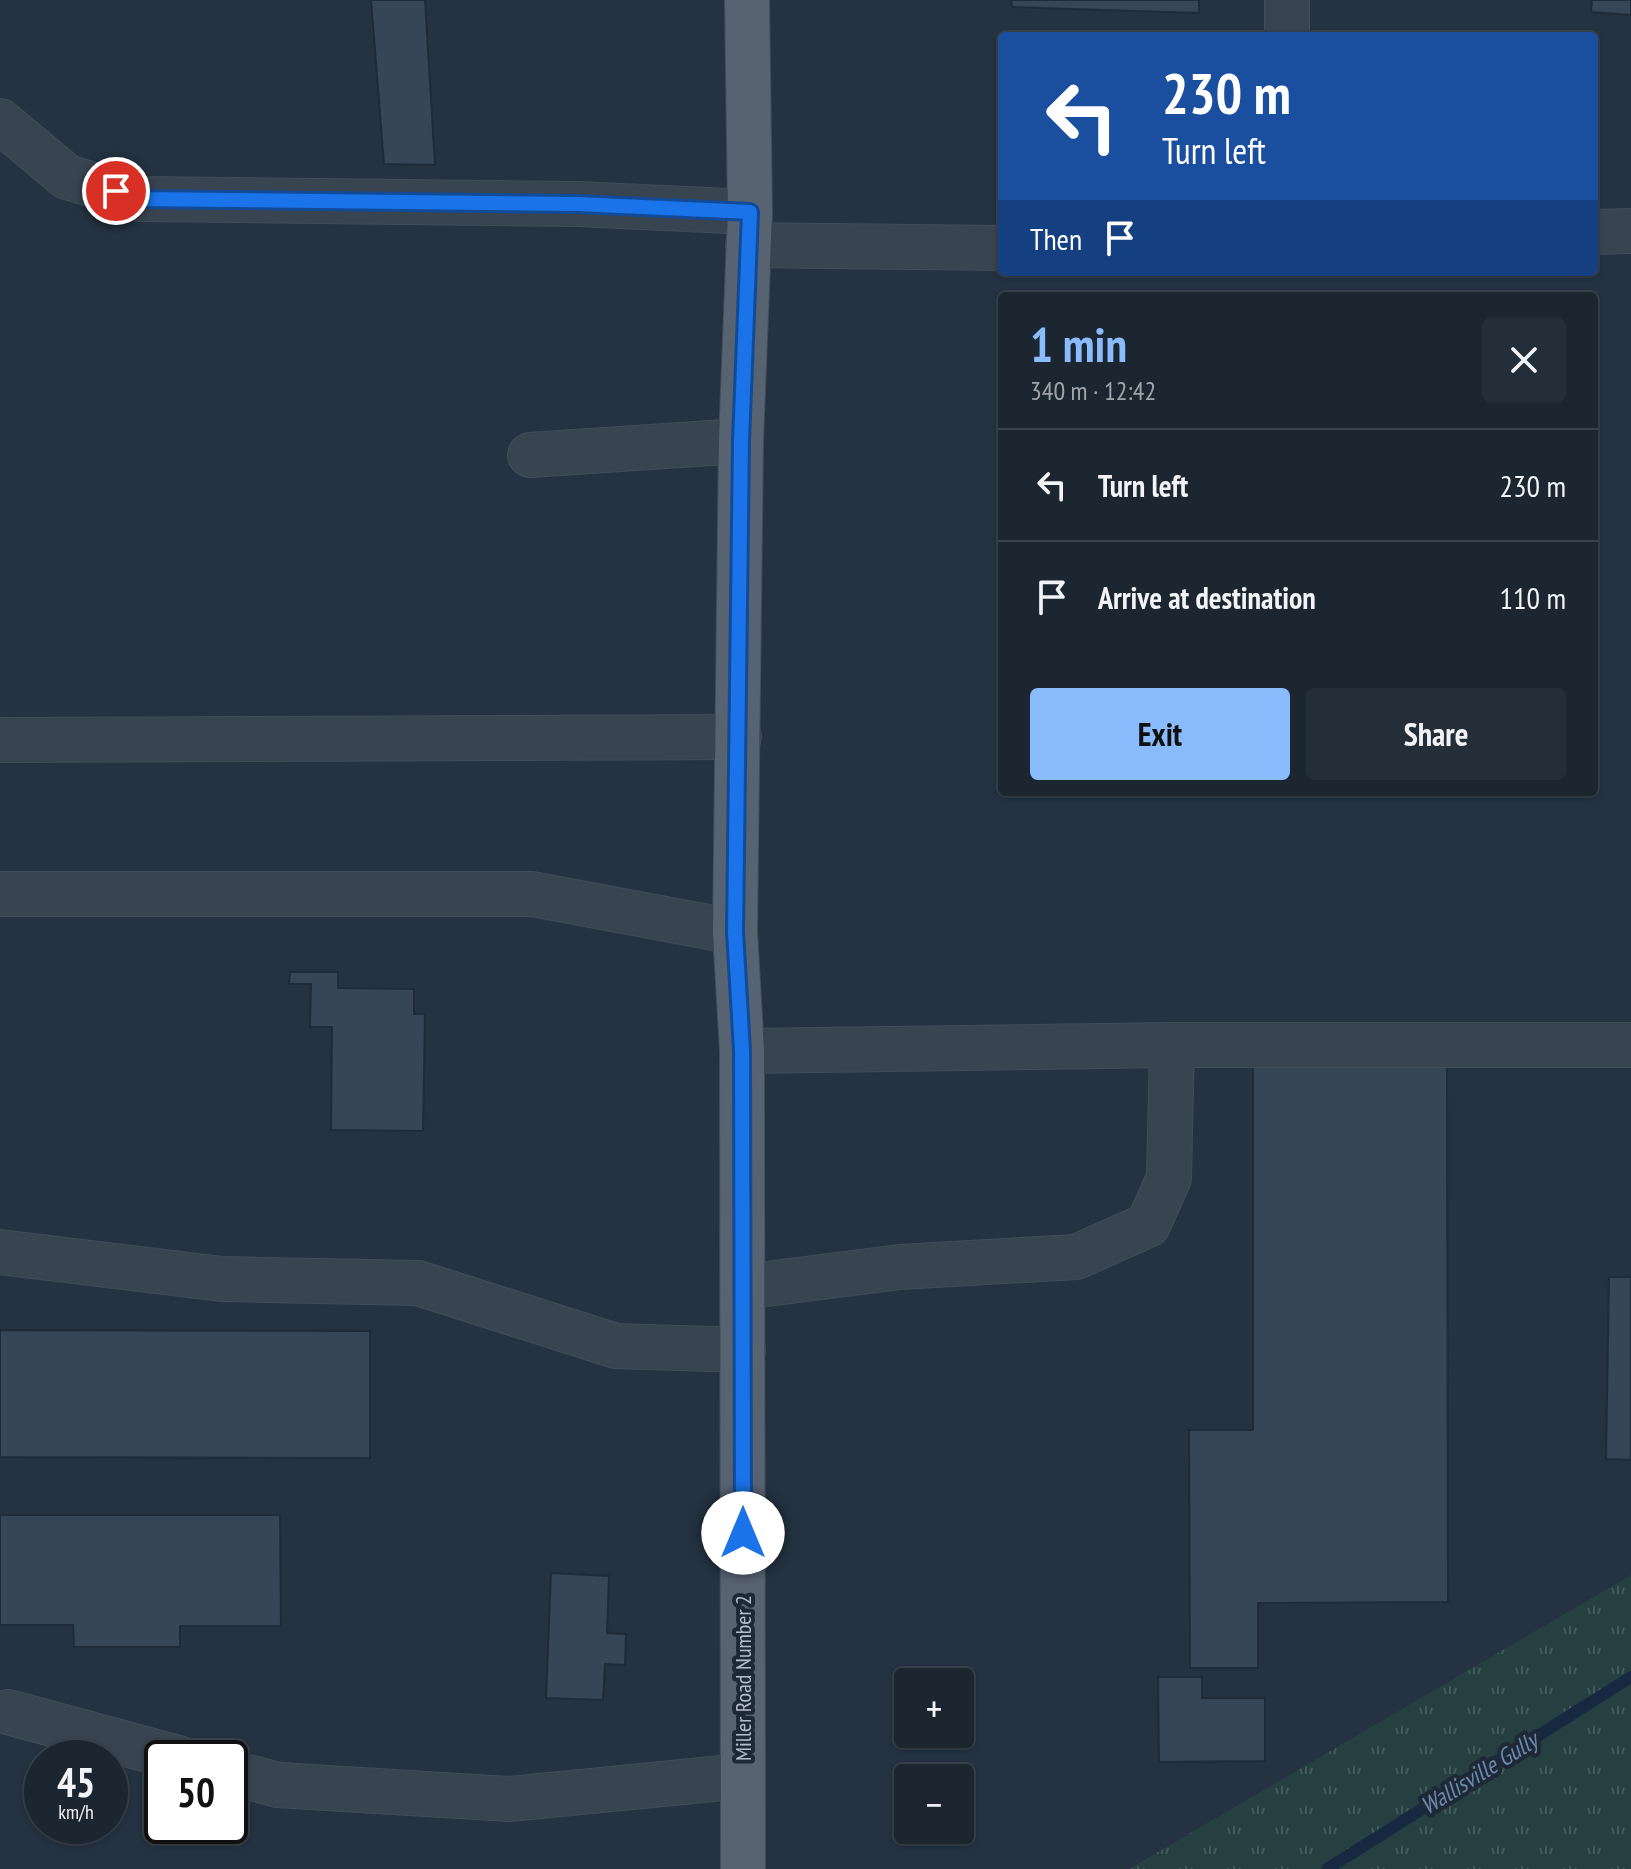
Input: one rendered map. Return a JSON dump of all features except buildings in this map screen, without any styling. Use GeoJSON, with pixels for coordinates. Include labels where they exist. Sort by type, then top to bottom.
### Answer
{"type":"FeatureCollection","features":[{"type":"Feature","properties":{"kind":"main road","name":"Miller Road Number 2"},"geometry":{"type":"LineString","coordinates":[[743,1869],[742,1051],[735,932],[741,441],[749,229],[747,0]]}},
{"type":"Feature","properties":{"kind":"street"},"geometry":{"type":"LineString","coordinates":[[1287,0],[1287,32]]}},
{"type":"Feature","properties":{"kind":"street"},"geometry":{"type":"LineString","coordinates":[[0,121],[67,177],[140,199],[578,204],[749,229],[998,248]]}},
{"type":"Feature","properties":{"kind":"street"},"geometry":{"type":"LineString","coordinates":[[1598,232],[1631,231]]}},
{"type":"Feature","properties":{"kind":"street"},"geometry":{"type":"LineString","coordinates":[[530,455],[741,441]]}},
{"type":"Feature","properties":{"kind":"street"},"geometry":{"type":"LineString","coordinates":[[0,740],[739,737]]}},
{"type":"Feature","properties":{"kind":"street"},"geometry":{"type":"LineString","coordinates":[[0,894],[532,894],[735,932]]}},
{"type":"Feature","properties":{"kind":"street"},"geometry":{"type":"LineString","coordinates":[[742,1051],[1172,1045],[1631,1045]]}},
{"type":"Feature","properties":{"kind":"street"},"geometry":{"type":"LineString","coordinates":[[743,1287],[900,1267],[1076,1257],[1148,1225],[1169,1178],[1172,1045]]}},
{"type":"Feature","properties":{"kind":"street"},"geometry":{"type":"LineString","coordinates":[[0,1252],[222,1279],[418,1283],[616,1346],[743,1350]]}},
{"type":"Feature","properties":{"kind":"street"},"geometry":{"type":"LineString","coordinates":[[8,1712],[144,1749]]}},
{"type":"Feature","properties":{"kind":"street"},"geometry":{"type":"LineString","coordinates":[[248,1777],[278,1785],[509,1799],[743,1776]]}},
{"type":"Feature","properties":{"kind":"green space"},"geometry":{"type":"Polygon","coordinates":[[[1631,1575],[1631,1869],[1129,1869],[1631,1575]]]}},
{"type":"Feature","properties":{"kind":"waterway","name":"Wallisville Gully"},"geometry":{"type":"LineString","coordinates":[[1327,1869],[1631,1677]]}},
{"type":"Feature","properties":{"kind":"route"},"geometry":{"type":"LineString","coordinates":[[116,191],[140,199],[578,204],[750,212],[741,441],[735,932],[742,1051],[743,1533]]}}]}
